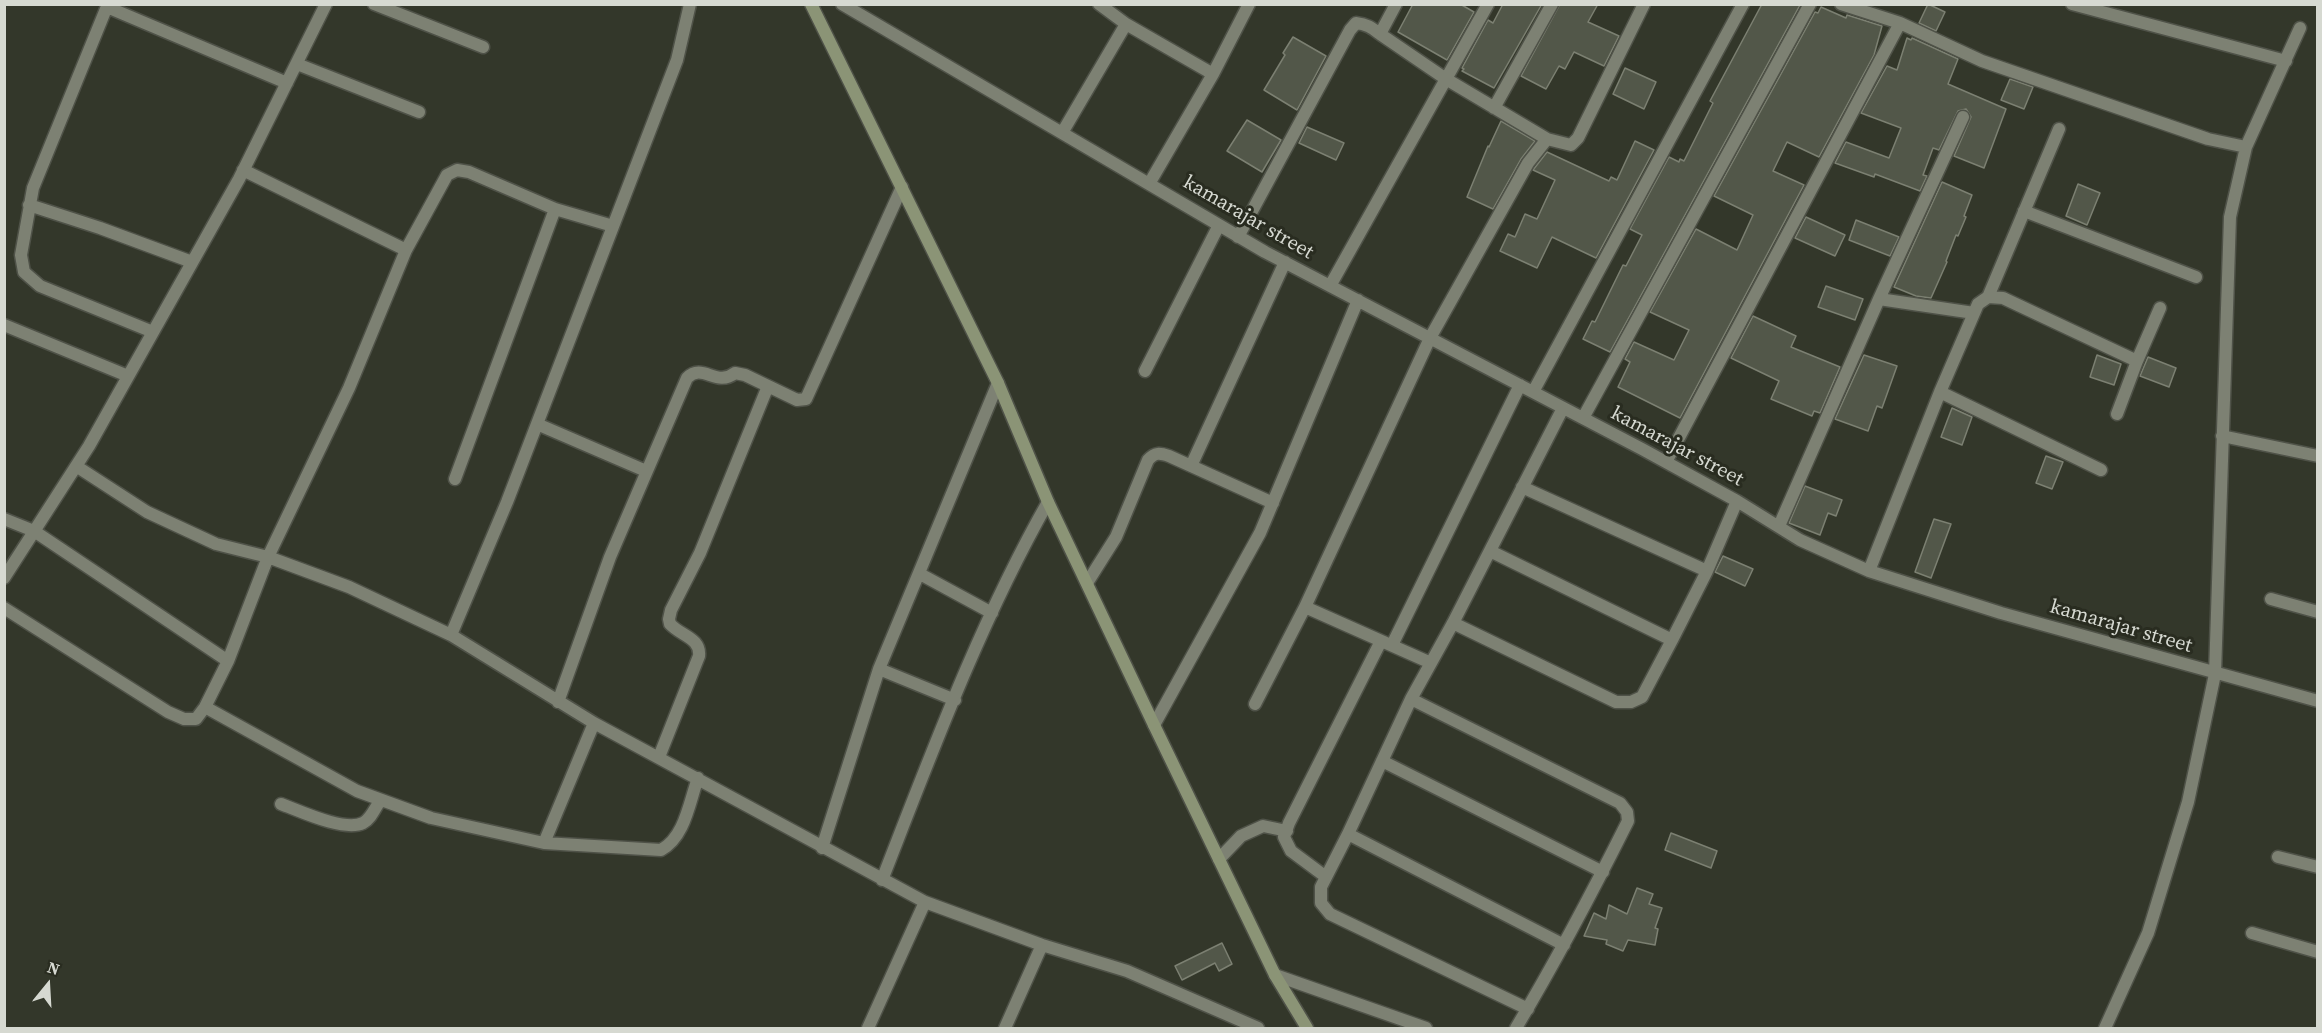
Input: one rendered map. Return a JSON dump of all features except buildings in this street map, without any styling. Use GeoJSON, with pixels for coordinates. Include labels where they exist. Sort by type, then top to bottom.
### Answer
{"type":"FeatureCollection","features":[{"type":"Feature","properties":{"kind":"main road"},"geometry":{"type":"LineString","coordinates":[[811,4],[998,383],[1048,502],[1154,725],[1275,975],[1307,1029]]}},
{"type":"Feature","properties":{"kind":"street"},"geometry":{"type":"LineString","coordinates":[[4,578],[76,466],[153,332],[243,170],[326,4]]}},
{"type":"Feature","properties":{"kind":"street"},"geometry":{"type":"LineString","coordinates":[[374,4],[483,47]]}},
{"type":"Feature","properties":{"kind":"street"},"geometry":{"type":"LineString","coordinates":[[451,635],[507,502],[677,60],[690,4]]}},
{"type":"Feature","properties":{"kind":"street","name":"kamarajar street"},"geometry":{"type":"LineString","coordinates":[[843,4],[1238,237],[1665,462],[1737,501],[1800,540],[1869,571],[2215,674],[2318,701]]}},
{"type":"Feature","properties":{"kind":"street"},"geometry":{"type":"LineString","coordinates":[[1099,4],[1126,24],[1214,74]]}},
{"type":"Feature","properties":{"kind":"street"},"geometry":{"type":"LineString","coordinates":[[1149,184],[1214,74],[1250,4]]}},
{"type":"Feature","properties":{"kind":"street"},"geometry":{"type":"LineString","coordinates":[[1380,34],[1396,4]]}},
{"type":"Feature","properties":{"kind":"street"},"geometry":{"type":"LineString","coordinates":[[1330,286],[1488,4]]}},
{"type":"Feature","properties":{"kind":"street"},"geometry":{"type":"LineString","coordinates":[[1494,108],[1551,4]]}},
{"type":"Feature","properties":{"kind":"street"},"geometry":{"type":"LineString","coordinates":[[1238,237],[1350,30],[1356,23],[1370,26],[1446,79],[1546,138],[1571,145],[1578,138],[1644,4]]}},
{"type":"Feature","properties":{"kind":"street"},"geometry":{"type":"LineString","coordinates":[[1533,392],[1743,4]]}},
{"type":"Feature","properties":{"kind":"street"},"geometry":{"type":"LineString","coordinates":[[1583,418],[1810,4]]}},
{"type":"Feature","properties":{"kind":"street"},"geometry":{"type":"LineString","coordinates":[[1841,4],[1900,23],[1982,61],[2208,139],[2246,147]]}},
{"type":"Feature","properties":{"kind":"street"},"geometry":{"type":"LineString","coordinates":[[2072,4],[2286,61]]}},
{"type":"Feature","properties":{"kind":"street"},"geometry":{"type":"LineString","coordinates":[[153,332],[40,286],[24,272],[21,255],[33,188],[108,6],[287,83]]}},
{"type":"Feature","properties":{"kind":"street"},"geometry":{"type":"LineString","coordinates":[[1665,462],[1900,23]]}},
{"type":"Feature","properties":{"kind":"street"},"geometry":{"type":"LineString","coordinates":[[1062,133],[1126,24]]}},
{"type":"Feature","properties":{"kind":"street"},"geometry":{"type":"LineString","coordinates":[[2105,1029],[2148,933],[2188,802],[2215,674],[2230,217],[2246,147],[2300,28]]}},
{"type":"Feature","properties":{"kind":"street"},"geometry":{"type":"LineString","coordinates":[[297,63],[419,112]]}},
{"type":"Feature","properties":{"kind":"street"},"geometry":{"type":"LineString","coordinates":[[1779,526],[1879,299],[1963,117]]}},
{"type":"Feature","properties":{"kind":"street"},"geometry":{"type":"LineString","coordinates":[[1869,571],[1940,392],[1978,304],[1988,297],[2059,129]]}},
{"type":"Feature","properties":{"kind":"street"},"geometry":{"type":"LineString","coordinates":[[1255,704],[1305,607],[1430,338],[1528,163],[1546,138]]}},
{"type":"Feature","properties":{"kind":"street"},"geometry":{"type":"LineString","coordinates":[[243,170],[406,250]]}},
{"type":"Feature","properties":{"kind":"street"},"geometry":{"type":"LineString","coordinates":[[4,608],[168,712],[184,719],[196,719],[205,707],[228,661],[268,557],[349,388],[406,250],[447,175],[456,170],[469,172],[555,209],[613,226]]}},
{"type":"Feature","properties":{"kind":"street"},"geometry":{"type":"LineString","coordinates":[[558,702],[610,557],[687,378],[693,372],[720,379],[728,378],[735,373],[797,400],[806,399],[902,187]]}},
{"type":"Feature","properties":{"kind":"street"},"geometry":{"type":"LineString","coordinates":[[29,205],[192,262]]}},
{"type":"Feature","properties":{"kind":"street"},"geometry":{"type":"LineString","coordinates":[[455,479],[555,209]]}},
{"type":"Feature","properties":{"kind":"street"},"geometry":{"type":"LineString","coordinates":[[2024,211],[2196,277]]}},
{"type":"Feature","properties":{"kind":"street"},"geometry":{"type":"LineString","coordinates":[[1145,371],[1218,225]]}},
{"type":"Feature","properties":{"kind":"street"},"geometry":{"type":"LineString","coordinates":[[1191,466],[1285,262]]}},
{"type":"Feature","properties":{"kind":"street"},"geometry":{"type":"LineString","coordinates":[[1988,297],[2003,298],[2137,361]]}},
{"type":"Feature","properties":{"kind":"street"},"geometry":{"type":"LineString","coordinates":[[1879,299],[1974,314]]}},
{"type":"Feature","properties":{"kind":"street"},"geometry":{"type":"LineString","coordinates":[[1154,725],[1260,533],[1358,300]]}},
{"type":"Feature","properties":{"kind":"street"},"geometry":{"type":"LineString","coordinates":[[2117,414],[2160,309]]}},
{"type":"Feature","properties":{"kind":"street"},"geometry":{"type":"LineString","coordinates":[[4,325],[128,376]]}},
{"type":"Feature","properties":{"kind":"street"},"geometry":{"type":"LineString","coordinates":[[822,848],[879,669],[998,383]]}},
{"type":"Feature","properties":{"kind":"street"},"geometry":{"type":"LineString","coordinates":[[1326,877],[1291,851],[1284,837],[1520,385]]}},
{"type":"Feature","properties":{"kind":"street"},"geometry":{"type":"LineString","coordinates":[[660,757],[699,656],[700,647],[670,624],[671,610],[700,553],[768,386]]}},
{"type":"Feature","properties":{"kind":"street"},"geometry":{"type":"LineString","coordinates":[[1940,392],[2101,470]]}},
{"type":"Feature","properties":{"kind":"street"},"geometry":{"type":"LineString","coordinates":[[1528,1009],[1330,914],[1321,903],[1321,887],[1411,699],[1453,623],[1563,408]]}},
{"type":"Feature","properties":{"kind":"street"},"geometry":{"type":"LineString","coordinates":[[537,424],[646,471]]}},
{"type":"Feature","properties":{"kind":"street"},"geometry":{"type":"LineString","coordinates":[[2222,436],[2318,456]]}},
{"type":"Feature","properties":{"kind":"street"},"geometry":{"type":"LineString","coordinates":[[1087,582],[1116,537],[1152,455],[1161,453],[1273,503]]}},
{"type":"Feature","properties":{"kind":"street"},"geometry":{"type":"LineString","coordinates":[[76,466],[157,516],[216,544],[268,557],[349,587],[451,635],[594,723],[925,903],[1042,945],[1127,971],[1258,1029]]}},
{"type":"Feature","properties":{"kind":"street"},"geometry":{"type":"LineString","coordinates":[[1522,487],[1707,571]]}},
{"type":"Feature","properties":{"kind":"street"},"geometry":{"type":"LineString","coordinates":[[1453,623],[1616,702],[1631,702],[1642,697],[1707,571],[1737,501]]}},
{"type":"Feature","properties":{"kind":"street"},"geometry":{"type":"LineString","coordinates":[[882,880],[992,613],[1022,548],[1048,502]]}},
{"type":"Feature","properties":{"kind":"street"},"geometry":{"type":"LineString","coordinates":[[4,519],[34,531],[228,661]]}},
{"type":"Feature","properties":{"kind":"street"},"geometry":{"type":"LineString","coordinates":[[1490,551],[1672,640]]}},
{"type":"Feature","properties":{"kind":"street"},"geometry":{"type":"LineString","coordinates":[[920,574],[992,613]]}},
{"type":"Feature","properties":{"kind":"street"},"geometry":{"type":"LineString","coordinates":[[2271,600],[2318,612]]}},
{"type":"Feature","properties":{"kind":"street"},"geometry":{"type":"LineString","coordinates":[[1305,607],[1431,663]]}},
{"type":"Feature","properties":{"kind":"street"},"geometry":{"type":"LineString","coordinates":[[879,669],[955,700]]}},
{"type":"Feature","properties":{"kind":"street"},"geometry":{"type":"LineString","coordinates":[[1411,699],[1620,803],[1628,812],[1628,821],[1603,872],[1516,1029]]}},
{"type":"Feature","properties":{"kind":"street"},"geometry":{"type":"LineString","coordinates":[[205,707],[357,791],[380,801],[431,818],[544,843],[661,850],[672,844],[679,833],[698,778]]}},
{"type":"Feature","properties":{"kind":"street"},"geometry":{"type":"LineString","coordinates":[[544,843],[594,723]]}},
{"type":"Feature","properties":{"kind":"street"},"geometry":{"type":"LineString","coordinates":[[1382,761],[1603,872]]}},
{"type":"Feature","properties":{"kind":"street"},"geometry":{"type":"LineString","coordinates":[[281,804],[335,823],[350,825],[363,823],[371,816],[380,801]]}},
{"type":"Feature","properties":{"kind":"street"},"geometry":{"type":"LineString","coordinates":[[1219,859],[1241,836],[1263,826],[1287,831]]}},
{"type":"Feature","properties":{"kind":"street"},"geometry":{"type":"LineString","coordinates":[[1348,834],[1564,945]]}},
{"type":"Feature","properties":{"kind":"street"},"geometry":{"type":"LineString","coordinates":[[2278,857],[2318,867]]}},
{"type":"Feature","properties":{"kind":"street"},"geometry":{"type":"LineString","coordinates":[[868,1029],[925,903]]}},
{"type":"Feature","properties":{"kind":"street"},"geometry":{"type":"LineString","coordinates":[[2252,933],[2318,952]]}},
{"type":"Feature","properties":{"kind":"street"},"geometry":{"type":"LineString","coordinates":[[1005,1029],[1042,945]]}},
{"type":"Feature","properties":{"kind":"street"},"geometry":{"type":"LineString","coordinates":[[1275,975],[1426,1029]]}}]}
